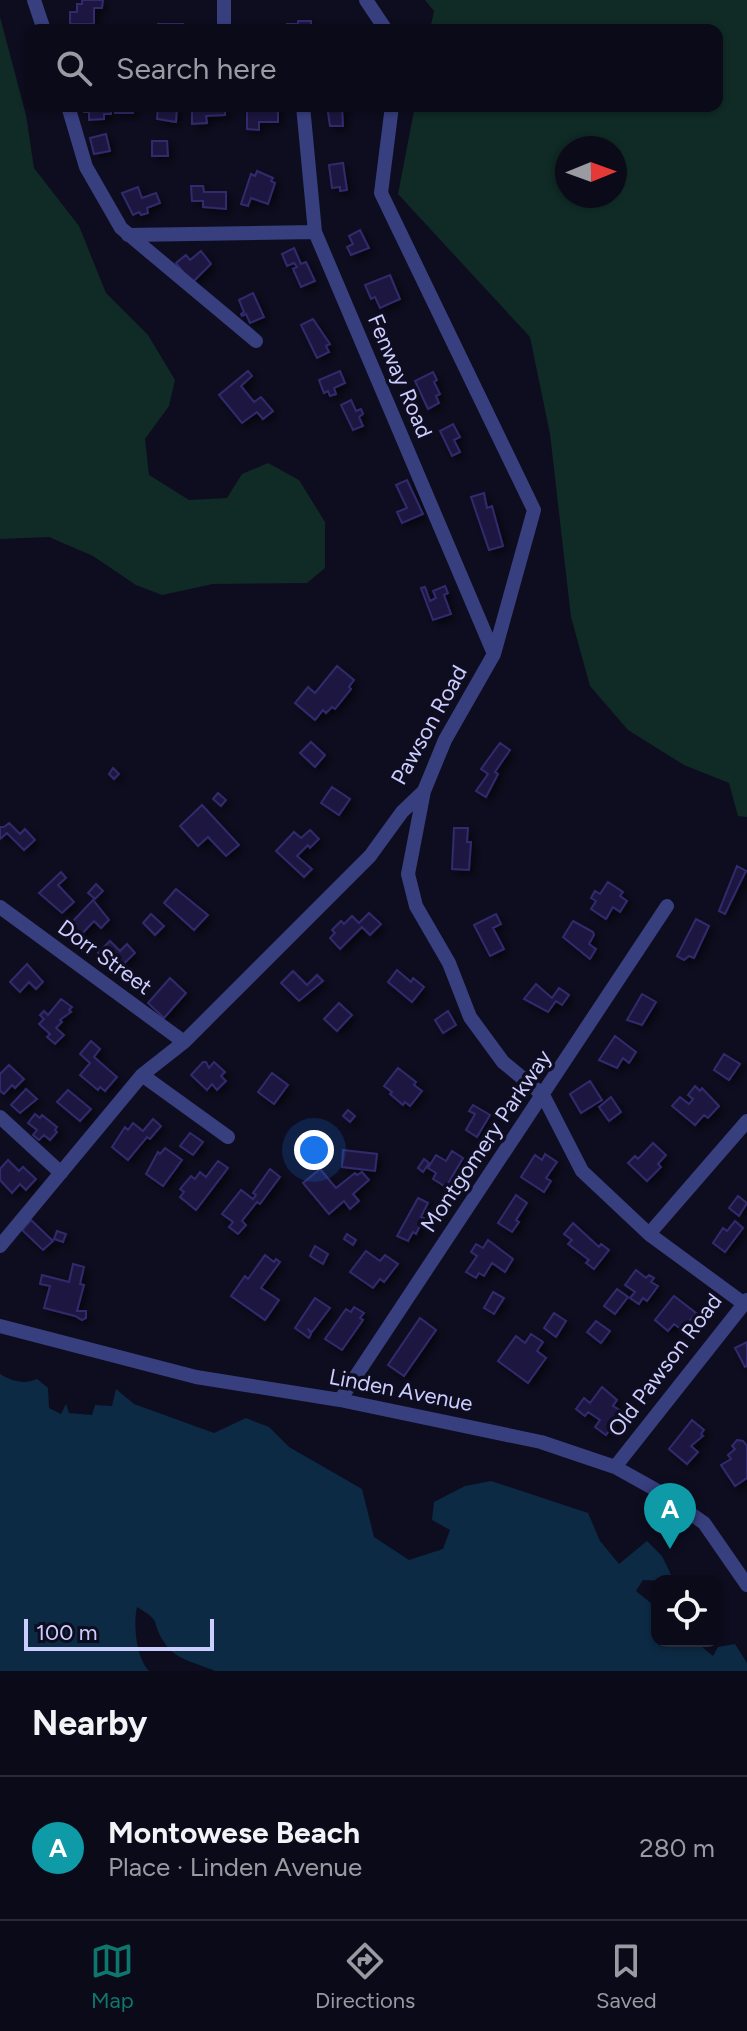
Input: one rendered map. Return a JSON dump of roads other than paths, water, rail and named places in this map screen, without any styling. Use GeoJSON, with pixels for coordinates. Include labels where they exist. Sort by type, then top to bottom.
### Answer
{"type":"FeatureCollection","features":[{"type":"Feature","properties":{"kind":"street"},"geometry":{"type":"LineString","coordinates":[[34,0],[42,24]]}},
{"type":"Feature","properties":{"kind":"street"},"geometry":{"type":"LineString","coordinates":[[224,0],[224,24]]}},
{"type":"Feature","properties":{"kind":"street"},"geometry":{"type":"LineString","coordinates":[[366,0],[382,24]]}},
{"type":"Feature","properties":{"kind":"street"},"geometry":{"type":"LineString","coordinates":[[70,112],[86,167],[121,228],[256,341]]}},
{"type":"Feature","properties":{"kind":"street","name":"Fenway Road"},"geometry":{"type":"LineString","coordinates":[[304,112],[315,232],[494,654]]}},
{"type":"Feature","properties":{"kind":"street","name":"Pawson Road"},"geometry":{"type":"LineString","coordinates":[[0,1246],[142,1075],[184,1042],[370,856],[402,812],[424,791],[445,740],[494,654],[534,510],[381,193],[391,112]]}},
{"type":"Feature","properties":{"kind":"street"},"geometry":{"type":"LineString","coordinates":[[128,235],[315,232]]}},
{"type":"Feature","properties":{"kind":"street","name":"Old Pawson Road"},"geometry":{"type":"LineString","coordinates":[[424,791],[408,874],[416,906],[449,963],[470,1017],[503,1062],[543,1095],[582,1171],[649,1234],[745,1301],[615,1467]]}},
{"type":"Feature","properties":{"kind":"street","name":"Montgomery Parkway"},"geometry":{"type":"LineString","coordinates":[[340,1400],[667,906]]}},
{"type":"Feature","properties":{"kind":"street","name":"Dorr Street"},"geometry":{"type":"LineString","coordinates":[[0,908],[184,1042]]}},
{"type":"Feature","properties":{"kind":"street"},"geometry":{"type":"LineString","coordinates":[[142,1075],[228,1137]]}},
{"type":"Feature","properties":{"kind":"street"},"geometry":{"type":"LineString","coordinates":[[0,1117],[61,1173]]}},
{"type":"Feature","properties":{"kind":"street"},"geometry":{"type":"LineString","coordinates":[[649,1234],[747,1121]]}},
{"type":"Feature","properties":{"kind":"street","name":"Linden Avenue"},"geometry":{"type":"LineString","coordinates":[[0,1326],[196,1377],[340,1400],[541,1442],[615,1467],[658,1491],[704,1523],[747,1585]]}},
{"type":"Feature","properties":{"kind":"water"},"geometry":{"type":"Polygon","coordinates":[[[0,1374],[18,1381],[37,1379],[48,1388],[49,1408],[61,1414],[66,1404],[69,1413],[92,1415],[95,1405],[112,1406],[116,1389],[134,1404],[214,1433],[246,1418],[269,1427],[289,1447],[362,1489],[374,1537],[409,1560],[443,1549],[450,1530],[432,1520],[434,1502],[465,1486],[491,1481],[588,1513],[600,1541],[619,1564],[647,1541],[662,1556],[671,1575],[651,1575],[651,1580],[643,1580],[636,1591],[651,1603],[651,1647],[702,1647],[713,1656],[718,1647],[735,1644],[747,1663],[747,1671],[215,1671],[174,1653],[164,1642],[154,1620],[137,1607],[137,1640],[141,1658],[149,1671],[0,1671],[0,1374]]]}},
{"type":"Feature","properties":{"kind":"place","name":"Montowese Beach"},"geometry":{"type":"Point","coordinates":[670,1549]}}]}
